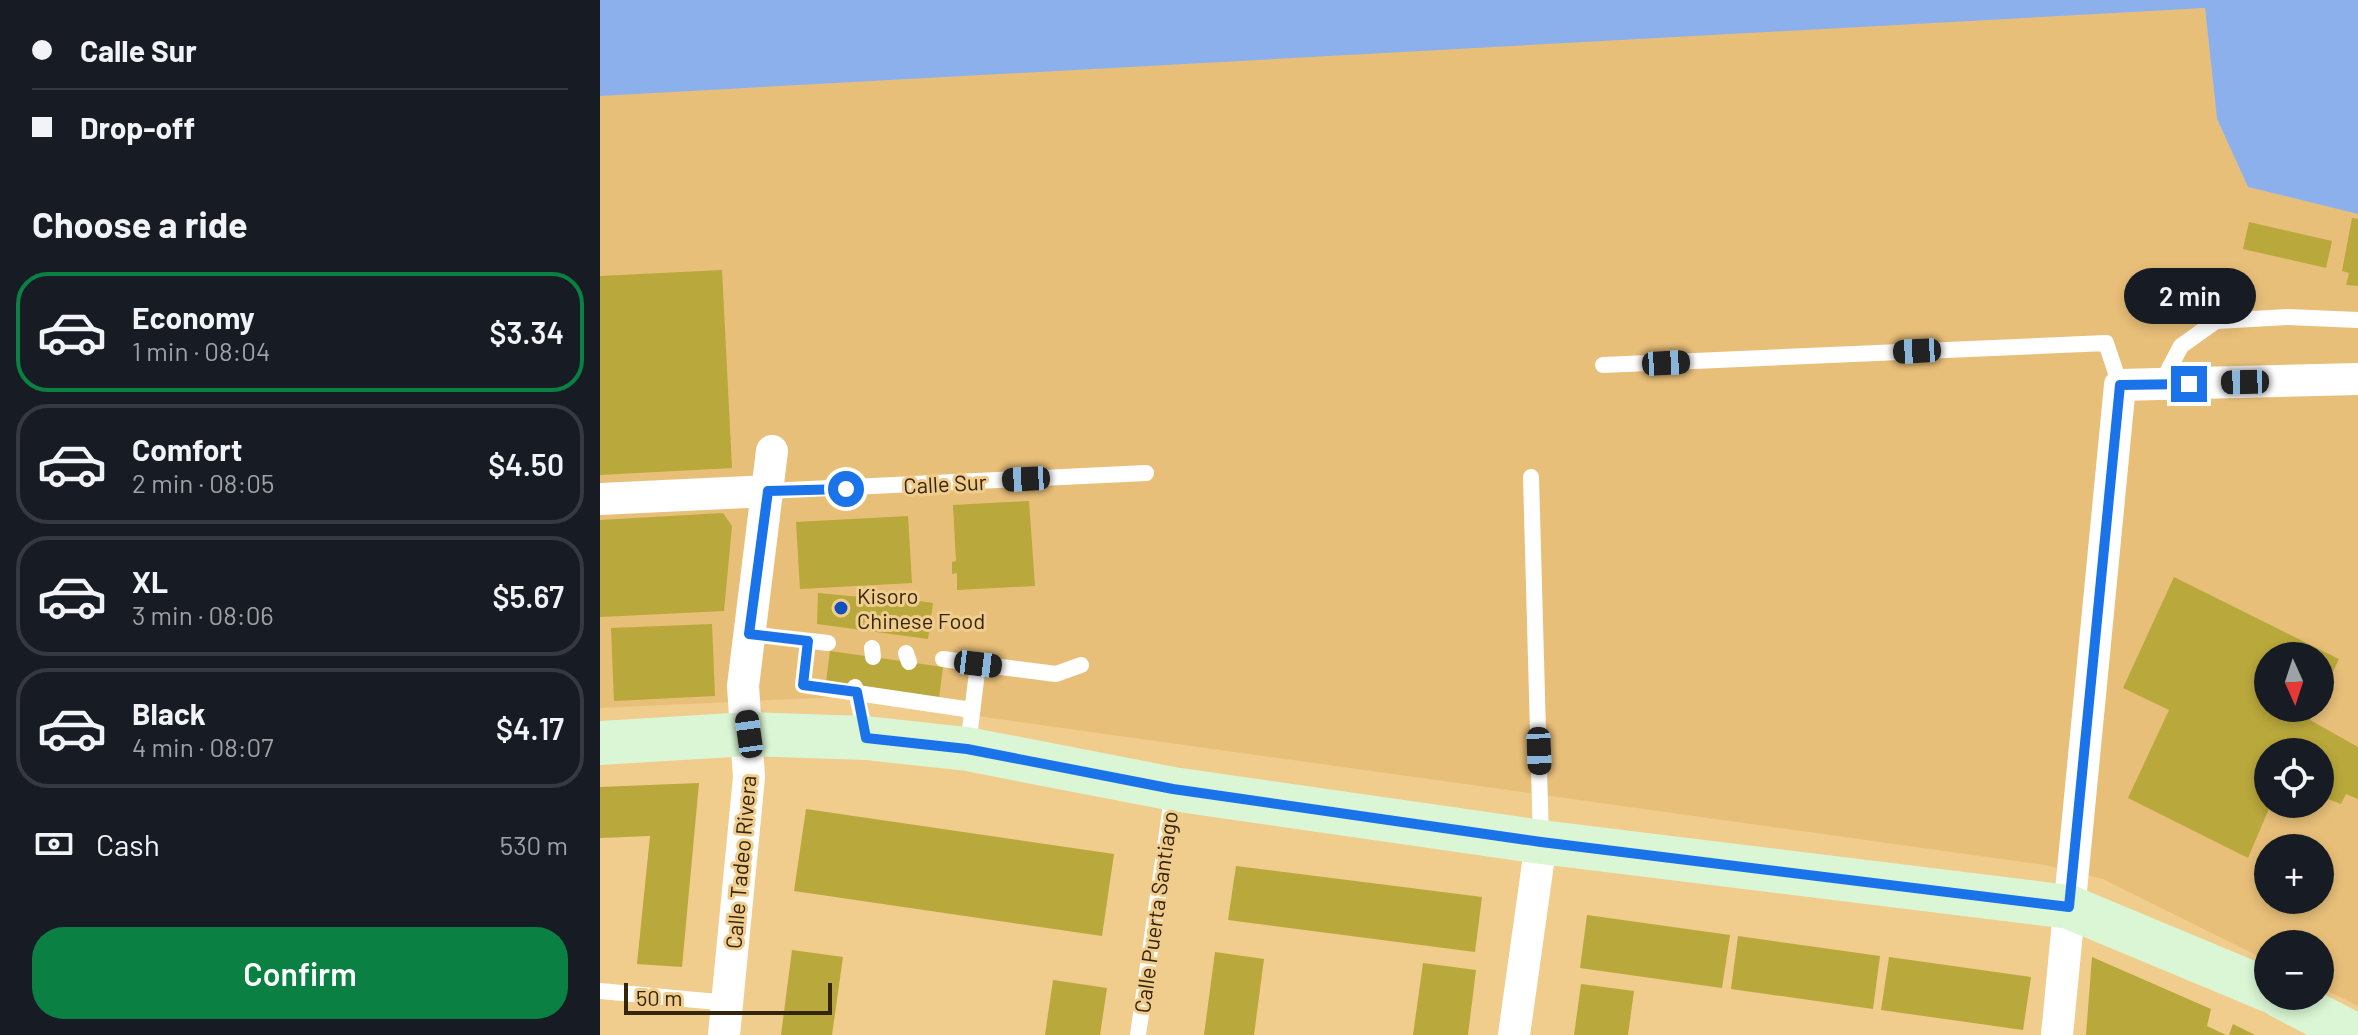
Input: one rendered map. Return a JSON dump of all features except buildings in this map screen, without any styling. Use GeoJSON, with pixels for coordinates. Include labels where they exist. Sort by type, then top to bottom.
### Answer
{"type":"FeatureCollection","features":[{"type":"Feature","properties":{"kind":"main road"},"geometry":{"type":"LineString","coordinates":[[600,743],[749,734],[866,738],[969,730],[1173,789],[1541,842],[2069,907],[2254,984]]}},
{"type":"Feature","properties":{"kind":"main road"},"geometry":{"type":"LineString","coordinates":[[2307,1010],[2355,1035]]}},
{"type":"Feature","properties":{"kind":"street"},"geometry":{"type":"LineString","coordinates":[[2057,1035],[2120,385],[2358,379]]}},
{"type":"Feature","properties":{"kind":"street","name":"Calle Tadeo Rivera"},"geometry":{"type":"LineString","coordinates":[[724,1035],[749,777],[749,734],[743,686],[772,451]]}},
{"type":"Feature","properties":{"kind":"street","name":"Calle Sur"},"geometry":{"type":"LineString","coordinates":[[600,499],[768,491]]}},
{"type":"Feature","properties":{"kind":"street"},"geometry":{"type":"LineString","coordinates":[[1514,1035],[1541,842]]}},
{"type":"Feature","properties":{"kind":"lane"},"geometry":{"type":"LineString","coordinates":[[2161,384],[2181,346],[2216,321],[2288,317],[2358,320]]}},
{"type":"Feature","properties":{"kind":"lane"},"geometry":{"type":"LineString","coordinates":[[1603,365],[2106,343],[2120,385]]}},
{"type":"Feature","properties":{"kind":"lane","name":"Calle Sur"},"geometry":{"type":"LineString","coordinates":[[768,491],[1146,473]]}},
{"type":"Feature","properties":{"kind":"lane"},"geometry":{"type":"LineString","coordinates":[[1531,477],[1541,842]]}},
{"type":"Feature","properties":{"kind":"lane"},"geometry":{"type":"LineString","coordinates":[[749,634],[836,646]]}},
{"type":"Feature","properties":{"kind":"lane"},"geometry":{"type":"LineString","coordinates":[[808,641],[803,685],[918,698],[969,730],[978,664]]}},
{"type":"Feature","properties":{"kind":"lane"},"geometry":{"type":"LineString","coordinates":[[943,659],[1056,674],[1081,665]]}},
{"type":"Feature","properties":{"kind":"lane"},"geometry":{"type":"LineString","coordinates":[[856,689],[866,738]]}},
{"type":"Feature","properties":{"kind":"lane","name":"Calle Puerta Santiago"},"geometry":{"type":"LineString","coordinates":[[1138,1035],[1173,789]]}},
{"type":"Feature","properties":{"kind":"lane"},"geometry":{"type":"LineString","coordinates":[[600,991],[728,1003]]}},
{"type":"Feature","properties":{"kind":"shaded area"},"geometry":{"type":"Polygon","coordinates":[[[2205,8],[2217,119],[2248,187],[2358,214],[2358,1006],[2334,994],[2334,930],[2254,930],[2254,954],[2103,879],[2045,865],[841,697],[600,708],[600,87],[2205,8]]]}},
{"type":"Feature","properties":{"kind":"water"},"geometry":{"type":"Polygon","coordinates":[[[600,0],[2358,0],[2358,214],[2248,187],[2217,119],[2205,8],[600,96],[600,0]]]}},
{"type":"Feature","properties":{"kind":"place","name":"Kisoro Chinese Food"},"geometry":{"type":"Point","coordinates":[841,608]}},
{"type":"Feature","properties":{"kind":"route"},"geometry":{"type":"LineString","coordinates":[[846,489],[768,491],[749,634],[808,641],[803,685],[857,692],[866,738],[967,749],[1173,789],[1541,842],[2069,907],[2120,385],[2189,384]]}}]}
